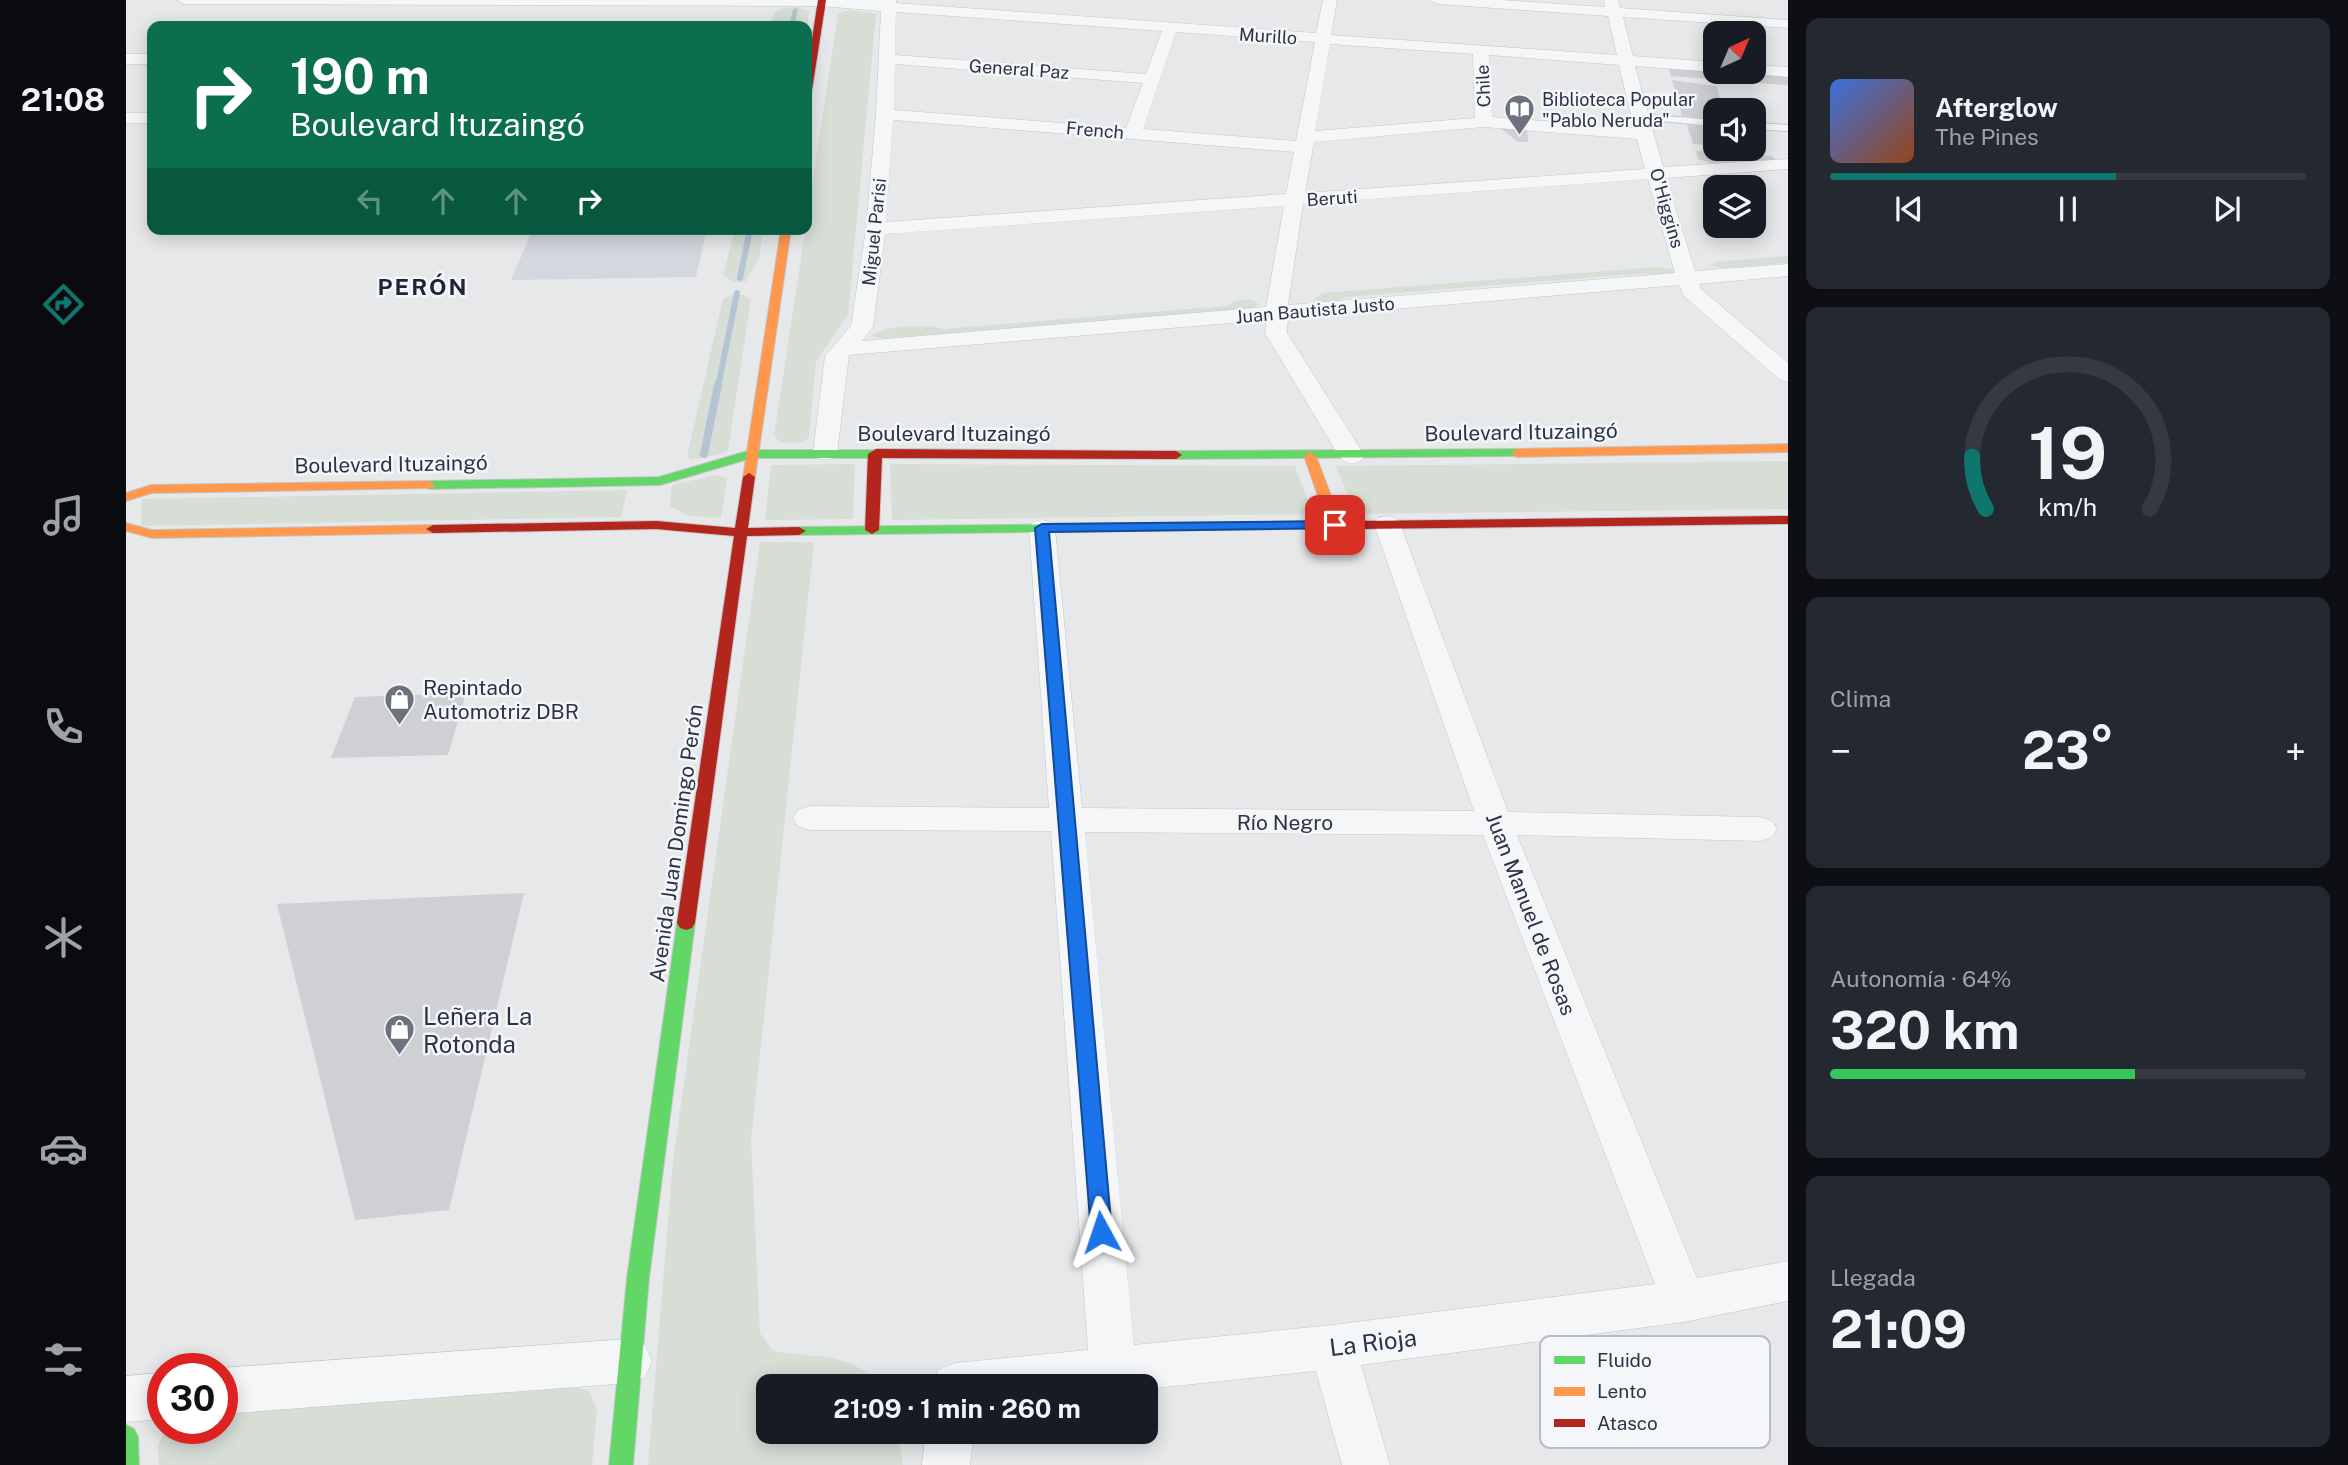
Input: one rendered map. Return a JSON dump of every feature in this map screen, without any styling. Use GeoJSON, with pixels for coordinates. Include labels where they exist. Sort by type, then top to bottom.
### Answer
{"type":"FeatureCollection","features":[{"type":"Feature","properties":{"kind":"main road"},"geometry":{"type":"LineString","coordinates":[[812,62],[821,1]]}},
{"type":"Feature","properties":{"kind":"main road","name":"Avenida Juan Domingo Perón"},"geometry":{"type":"LineString","coordinates":[[621,1465],[629,1361],[740,532],[785,235]]}},
{"type":"Feature","properties":{"kind":"main road","name":"Boulevard Ituzaingó"},"geometry":{"type":"LineString","coordinates":[[126,497],[151,489],[660,481],[722,460],[751,454],[1352,456],[1788,447]]}},
{"type":"Feature","properties":{"kind":"main road"},"geometry":{"type":"LineString","coordinates":[[872,530],[876,453]]}},
{"type":"Feature","properties":{"kind":"main road"},"geometry":{"type":"LineString","coordinates":[[1310,456],[1335,525]]}},
{"type":"Feature","properties":{"kind":"main road"},"geometry":{"type":"LineString","coordinates":[[126,527],[152,534],[656,525],[740,532],[1788,520]]}},
{"type":"Feature","properties":{"kind":"main road"},"geometry":{"type":"LineString","coordinates":[[126,1437],[127,1465]]}},
{"type":"Feature","properties":{"kind":"street","name":"Murillo"},"geometry":{"type":"LineString","coordinates":[[184,0],[766,5],[821,1],[1095,18],[1170,29],[1703,66]]}},
{"type":"Feature","properties":{"kind":"street"},"geometry":{"type":"LineString","coordinates":[[342,18],[357,0]]}},
{"type":"Feature","properties":{"kind":"street"},"geometry":{"type":"LineString","coordinates":[[1330,0],[1293,200],[1277,302],[1276,332],[1352,456]]}},
{"type":"Feature","properties":{"kind":"street"},"geometry":{"type":"LineString","coordinates":[[1437,0],[1612,6],[1788,24]]}},
{"type":"Feature","properties":{"kind":"street"},"geometry":{"type":"LineString","coordinates":[[524,18],[534,1]]}},
{"type":"Feature","properties":{"kind":"street","name":"Miguel Parisi"},"geometry":{"type":"LineString","coordinates":[[862,327],[876,229],[885,114],[889,4]]}},
{"type":"Feature","properties":{"kind":"street","name":"O'Higgins"},"geometry":{"type":"LineString","coordinates":[[1612,6],[1625,61],[1691,292],[1788,375]]}},
{"type":"Feature","properties":{"kind":"street"},"geometry":{"type":"LineString","coordinates":[[1133,133],[1170,29]]}},
{"type":"Feature","properties":{"kind":"street","name":"Chile"},"geometry":{"type":"LineString","coordinates":[[1481,50],[1484,122]]}},
{"type":"Feature","properties":{"kind":"street"},"geometry":{"type":"LineString","coordinates":[[126,59],[147,59]]}},
{"type":"Feature","properties":{"kind":"street","name":"General Paz"},"geometry":{"type":"LineString","coordinates":[[887,59],[1151,79]]}},
{"type":"Feature","properties":{"kind":"street"},"geometry":{"type":"LineString","coordinates":[[1766,71],[1788,72]]}},
{"type":"Feature","properties":{"kind":"street","name":"French"},"geometry":{"type":"LineString","coordinates":[[885,114],[1133,133],[1305,142],[1484,122],[1643,126]]}},
{"type":"Feature","properties":{"kind":"street"},"geometry":{"type":"LineString","coordinates":[[126,118],[147,118]]}},
{"type":"Feature","properties":{"kind":"street","name":"Beruti"},"geometry":{"type":"LineString","coordinates":[[876,229],[1788,164]]}},
{"type":"Feature","properties":{"kind":"street","name":"Juan Bautista Justo"},"geometry":{"type":"LineString","coordinates":[[842,349],[1277,302],[1684,269],[1788,251]]}},
{"type":"Feature","properties":{"kind":"street","name":"Juan Bautista Justo"},"geometry":{"type":"LineString","coordinates":[[1250,294],[1277,302],[1307,289],[1684,269],[1788,270]]}},
{"type":"Feature","properties":{"kind":"street"},"geometry":{"type":"LineString","coordinates":[[825,453],[836,356],[862,327],[890,324]]}},
{"type":"Feature","properties":{"kind":"street","name":"Juan Manuel de Rosas"},"geometry":{"type":"LineString","coordinates":[[1387,524],[1495,823],[1684,1301]]}},
{"type":"Feature","properties":{"kind":"street"},"geometry":{"type":"LineString","coordinates":[[1042,528],[1113,1369]]}},
{"type":"Feature","properties":{"kind":"street","name":"Río Negro"},"geometry":{"type":"LineString","coordinates":[[810,818],[1495,823],[1760,828]]}},
{"type":"Feature","properties":{"kind":"street","name":"La Rioja"},"geometry":{"type":"LineString","coordinates":[[1064,1374],[1333,1347],[1684,1301],[1788,1281]]}},
{"type":"Feature","properties":{"kind":"street"},"geometry":{"type":"LineString","coordinates":[[1333,1347],[1366,1465]]}},
{"type":"Feature","properties":{"kind":"street"},"geometry":{"type":"LineString","coordinates":[[238,1390],[629,1361]]}},
{"type":"Feature","properties":{"kind":"street"},"geometry":{"type":"LineString","coordinates":[[126,1399],[147,1397]]}},
{"type":"Feature","properties":{"kind":"street"},"geometry":{"type":"LineString","coordinates":[[946,1465],[949,1444]]}},
{"type":"Feature","properties":{"kind":"lane"},"geometry":{"type":"LineString","coordinates":[[1643,126],[1703,124]]}},
{"type":"Feature","properties":{"kind":"lane"},"geometry":{"type":"LineString","coordinates":[[1766,127],[1788,128]]}},
{"type":"Feature","properties":{"kind":"shaded area"},"geometry":{"type":"Polygon","coordinates":[[[796,7],[809,11],[808,21],[771,21],[778,10],[796,7]]]}},
{"type":"Feature","properties":{"kind":"shaded area"},"geometry":{"type":"Polygon","coordinates":[[[850,10],[876,14],[848,315],[816,361],[809,438],[798,443],[780,442],[774,436],[804,235],[812,235],[812,185],[838,14],[850,10]]]}},
{"type":"Feature","properties":{"kind":"shaded area"},"geometry":{"type":"Polygon","coordinates":[[[530,235],[706,235],[696,277],[511,280],[530,235]]]}},
{"type":"Feature","properties":{"kind":"shaded area"},"geometry":{"type":"Polygon","coordinates":[[[733,235],[762,235],[759,259],[745,282],[733,282],[723,275],[733,235]]]}},
{"type":"Feature","properties":{"kind":"shaded area"},"geometry":{"type":"Polygon","coordinates":[[[1788,256],[1788,263],[1723,268],[1710,266],[1715,262],[1788,256]]]}},
{"type":"Feature","properties":{"kind":"shaded area"},"geometry":{"type":"Polygon","coordinates":[[[1658,267],[1675,270],[1674,273],[1659,276],[1648,273],[1346,297],[1330,302],[1315,299],[1323,293],[1658,267]]]}},
{"type":"Feature","properties":{"kind":"shaded area"},"geometry":{"type":"Polygon","coordinates":[[[731,295],[744,295],[751,299],[728,450],[723,454],[691,460],[687,456],[723,299],[731,295]]]}},
{"type":"Feature","properties":{"kind":"shaded area"},"geometry":{"type":"Polygon","coordinates":[[[1252,300],[1259,304],[1250,310],[886,339],[871,336],[885,330],[906,327],[943,329],[1227,306],[1235,301],[1252,300]]]}},
{"type":"Feature","properties":{"kind":"shaded area"},"geometry":{"type":"Polygon","coordinates":[[[1788,461],[1788,509],[1356,514],[1336,466],[1788,461]]]}},
{"type":"Feature","properties":{"kind":"shaded area"},"geometry":{"type":"Polygon","coordinates":[[[855,464],[853,519],[765,520],[771,465],[855,464]]]}},
{"type":"Feature","properties":{"kind":"shaded area"},"geometry":{"type":"Polygon","coordinates":[[[890,464],[1295,466],[1313,514],[892,520],[890,464]]]}},
{"type":"Feature","properties":{"kind":"shaded area"},"geometry":{"type":"Polygon","coordinates":[[[716,475],[727,478],[721,518],[689,516],[670,506],[672,485],[716,475]]]}},
{"type":"Feature","properties":{"kind":"shaded area"},"geometry":{"type":"Polygon","coordinates":[[[627,490],[621,517],[141,526],[142,499],[627,490]]]}},
{"type":"Feature","properties":{"kind":"shaded area"},"geometry":{"type":"Polygon","coordinates":[[[760,542],[814,542],[751,1140],[760,1333],[773,1351],[844,1361],[868,1374],[756,1374],[756,1444],[900,1444],[903,1465],[648,1465],[673,1161],[760,542]]]}},
{"type":"Feature","properties":{"kind":"shaded area"},"geometry":{"type":"Polygon","coordinates":[[[571,1385],[590,1392],[597,1410],[592,1465],[159,1465],[158,1444],[238,1444],[238,1411],[571,1385]]]}},
{"type":"Feature","properties":{"kind":"building"},"geometry":{"type":"Polygon","coordinates":[[[1668,67],[1703,70],[1703,78],[1671,76],[1668,67]]]}},
{"type":"Feature","properties":{"kind":"building"},"geometry":{"type":"Polygon","coordinates":[[[1766,74],[1788,76],[1788,85],[1766,83],[1766,74]]]}},
{"type":"Feature","properties":{"kind":"building"},"geometry":{"type":"Polygon","coordinates":[[[1672,80],[1716,86],[1720,98],[1703,98],[1703,118],[1682,116],[1672,80]]]}},
{"type":"Feature","properties":{"kind":"building"},"geometry":{"type":"Polygon","coordinates":[[[1687,125],[1703,126],[1703,145],[1693,144],[1687,125]]]}},
{"type":"Feature","properties":{"kind":"building","name":"Biblioteca Popular \"Pablo Neruda\""},"geometry":{"type":"Polygon","coordinates":[[[1500,128],[1527,130],[1528,142],[1518,142],[1500,128]]]}},
{"type":"Feature","properties":{"kind":"building"},"geometry":{"type":"Polygon","coordinates":[[[1696,151],[1703,151],[1703,161],[1698,159],[1696,151]]]}},
{"type":"Feature","properties":{"kind":"building"},"geometry":{"type":"Polygon","coordinates":[[[1766,156],[1771,156],[1777,160],[1766,160],[1766,156]]]}},
{"type":"Feature","properties":{"kind":"building"},"geometry":{"type":"Polygon","coordinates":[[[1704,161],[1755,161],[1711,163],[1704,161]]]}},
{"type":"Feature","properties":{"kind":"building","name":"Repintado Automotriz DBR"},"geometry":{"type":"Polygon","coordinates":[[[466,693],[448,755],[331,758],[355,697],[466,693]]]}},
{"type":"Feature","properties":{"kind":"building","name":"Leñera La Rotonda"},"geometry":{"type":"Polygon","coordinates":[[[524,893],[449,1210],[355,1220],[277,904],[524,893]]]}},
{"type":"Feature","properties":{"kind":"waterway"},"geometry":{"type":"LineString","coordinates":[[793,21],[795,11]]}},
{"type":"Feature","properties":{"kind":"waterway"},"geometry":{"type":"LineString","coordinates":[[740,278],[749,235]]}},
{"type":"Feature","properties":{"kind":"waterway"},"geometry":{"type":"LineString","coordinates":[[718,387],[737,293]]}},
{"type":"Feature","properties":{"kind":"waterway"},"geometry":{"type":"LineString","coordinates":[[704,454],[718,385]]}},
{"type":"Feature","properties":{"kind":"traffic: fast"},"geometry":{"type":"LineString","coordinates":[[1176,455],[1517,453]]}},
{"type":"Feature","properties":{"kind":"traffic: fast"},"geometry":{"type":"LineString","coordinates":[[429,485],[660,481],[751,454],[874,454]]}},
{"type":"Feature","properties":{"kind":"traffic: fast"},"geometry":{"type":"LineString","coordinates":[[799,531],[1360,525]]}},
{"type":"Feature","properties":{"kind":"traffic: fast"},"geometry":{"type":"LineString","coordinates":[[621,1465],[638,1278],[686,923]]}},
{"type":"Feature","properties":{"kind":"traffic: fast"},"geometry":{"type":"LineString","coordinates":[[126,1437],[127,1465]]}},
{"type":"Feature","properties":{"kind":"traffic: slow"},"geometry":{"type":"LineString","coordinates":[[749,477],[785,235]]}},
{"type":"Feature","properties":{"kind":"traffic: slow"},"geometry":{"type":"LineString","coordinates":[[1517,453],[1788,448]]}},
{"type":"Feature","properties":{"kind":"traffic: slow"},"geometry":{"type":"LineString","coordinates":[[1310,456],[1335,525]]}},
{"type":"Feature","properties":{"kind":"traffic: slow"},"geometry":{"type":"LineString","coordinates":[[126,497],[151,489],[429,485]]}},
{"type":"Feature","properties":{"kind":"traffic: slow"},"geometry":{"type":"LineString","coordinates":[[126,527],[152,534],[433,529]]}},
{"type":"Feature","properties":{"kind":"traffic: jam"},"geometry":{"type":"LineString","coordinates":[[812,64],[822,0]]}},
{"type":"Feature","properties":{"kind":"traffic: jam"},"geometry":{"type":"LineString","coordinates":[[872,530],[876,453]]}},
{"type":"Feature","properties":{"kind":"traffic: jam"},"geometry":{"type":"LineString","coordinates":[[874,454],[1176,455]]}},
{"type":"Feature","properties":{"kind":"traffic: jam"},"geometry":{"type":"LineString","coordinates":[[686,923],[749,477]]}},
{"type":"Feature","properties":{"kind":"traffic: jam"},"geometry":{"type":"LineString","coordinates":[[1360,525],[1788,520]]}},
{"type":"Feature","properties":{"kind":"traffic: jam"},"geometry":{"type":"LineString","coordinates":[[433,529],[656,525],[740,532],[799,531]]}},
{"type":"Feature","properties":{"kind":"place","name":"Biblioteca Popular \"Pablo Neruda\""},"geometry":{"type":"Point","coordinates":[1519,136]}},
{"type":"Feature","properties":{"kind":"place","name":"Repintado Automotriz DBR"},"geometry":{"type":"Point","coordinates":[400,726]}},
{"type":"Feature","properties":{"kind":"place","name":"Leñera La Rotonda"},"geometry":{"type":"Point","coordinates":[400,1057]}},
{"type":"Feature","properties":{"kind":"district","name":"PERÓN"},"geometry":{"type":"Point","coordinates":[423,286]}},
{"type":"Feature","properties":{"kind":"route"},"geometry":{"type":"LineString","coordinates":[[1101,1232],[1042,528],[1335,525]]}}]}
